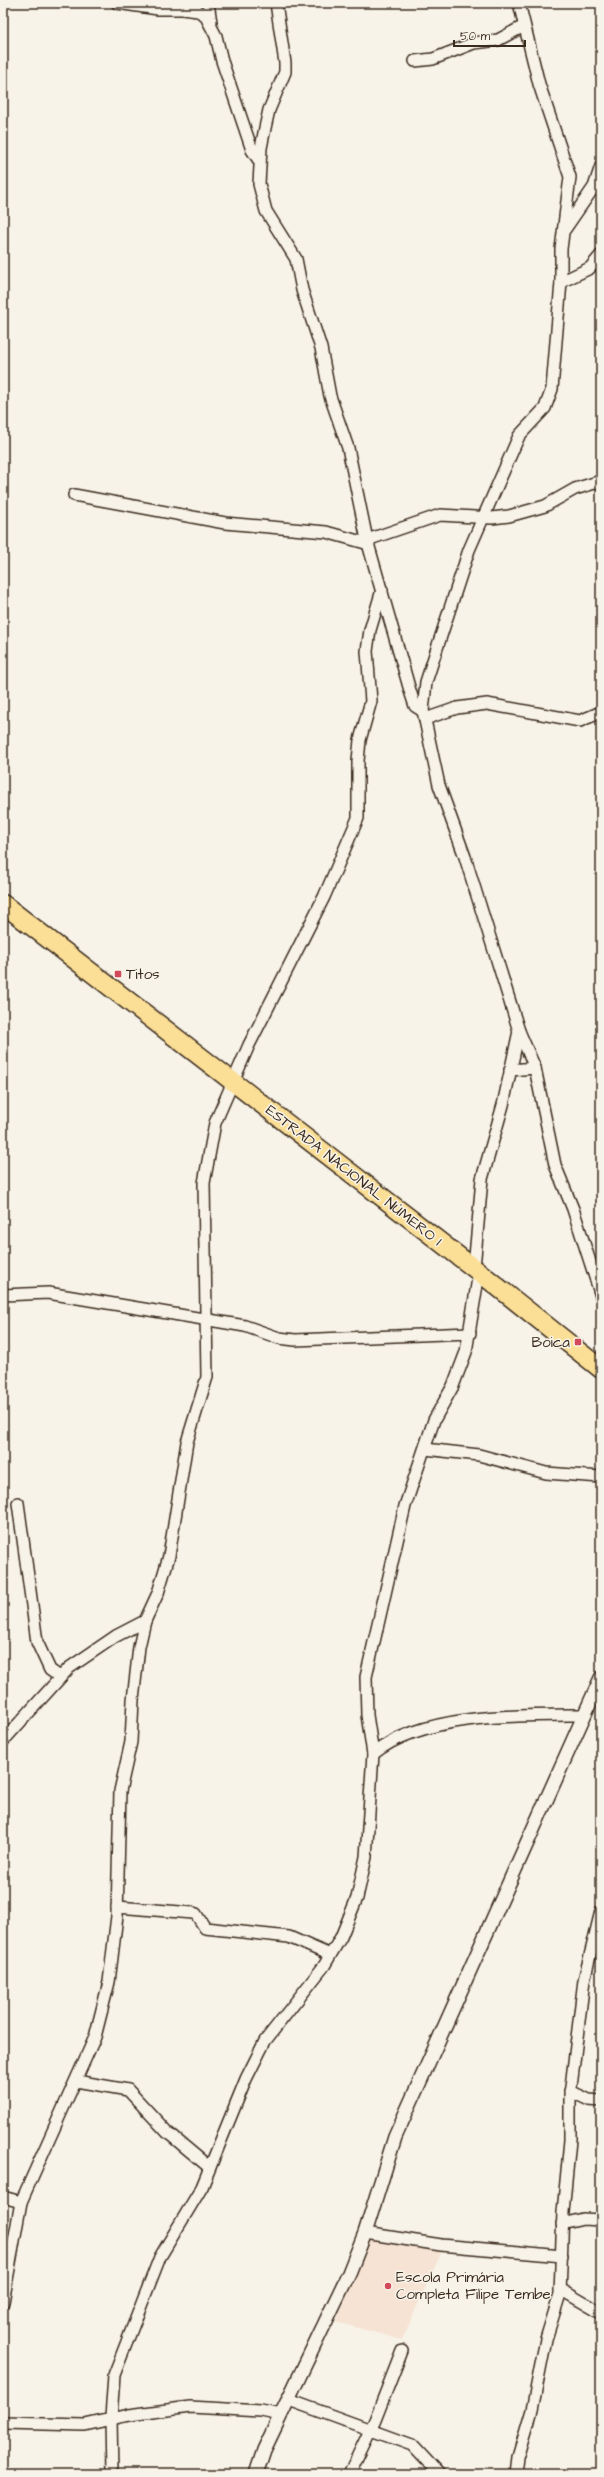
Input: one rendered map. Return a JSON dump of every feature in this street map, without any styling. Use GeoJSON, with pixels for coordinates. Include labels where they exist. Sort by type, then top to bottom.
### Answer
{"type":"FeatureCollection","features":[{"type":"Feature","properties":{"kind":"highway","name":"ESTRADA NACIONAL NÚMERO 1"},"geometry":{"type":"LineString","coordinates":[[3,904],[233,1081],[601,1369]]}},
{"type":"Feature","properties":{"kind":"street"},"geometry":{"type":"LineString","coordinates":[[117,3],[136,7],[198,11],[211,22]]}},
{"type":"Feature","properties":{"kind":"street"},"geometry":{"type":"LineString","coordinates":[[208,3],[211,22],[252,150],[260,162]]}},
{"type":"Feature","properties":{"kind":"street"},"geometry":{"type":"LineString","coordinates":[[276,3],[286,63],[285,72],[269,110],[260,162],[259,184],[266,211],[296,259],[307,307],[315,325],[328,388],[348,448],[368,542],[410,694],[416,706],[424,715]]}},
{"type":"Feature","properties":{"kind":"street"},"geometry":{"type":"LineString","coordinates":[[519,3],[540,84],[570,177],[561,249],[552,389],[548,403],[519,436],[469,550],[444,622],[426,682],[424,715],[439,785],[465,857],[519,1031],[535,1068],[555,1165],[573,1209],[601,1296]]}},
{"type":"Feature","properties":{"kind":"street"},"geometry":{"type":"LineString","coordinates":[[415,61],[433,59],[474,43],[498,40],[524,26]]}},
{"type":"Feature","properties":{"kind":"street"},"geometry":{"type":"LineString","coordinates":[[564,231],[594,187],[601,166]]}},
{"type":"Feature","properties":{"kind":"street"},"geometry":{"type":"LineString","coordinates":[[560,282],[590,268],[601,255]]}},
{"type":"Feature","properties":{"kind":"street"},"geometry":{"type":"LineString","coordinates":[[74,495],[225,523],[326,532],[368,542],[432,517],[499,518],[539,508],[576,489],[601,481]]}},
{"type":"Feature","properties":{"kind":"street"},"geometry":{"type":"LineString","coordinates":[[3,2302],[21,2202],[95,2037],[110,1982],[117,1907],[120,1791],[131,1742],[135,1676],[145,1621],[158,1592],[169,1556],[187,1442],[208,1377],[204,1183],[215,1123],[233,1081],[324,898],[358,818],[358,761],[360,740],[371,701],[367,651],[370,630],[382,590]]}},
{"type":"Feature","properties":{"kind":"street"},"geometry":{"type":"LineString","coordinates":[[424,715],[456,708],[487,704],[580,721],[601,712]]}},
{"type":"Feature","properties":{"kind":"street"},"geometry":{"type":"LineString","coordinates":[[112,2474],[112,2386],[118,2361],[160,2257],[202,2187],[246,2079],[265,2041],[330,1955],[341,1937],[362,1878],[373,1754],[368,1714],[366,1677],[405,1506],[434,1420],[462,1365],[470,1333],[482,1179],[519,1031]]}},
{"type":"Feature","properties":{"kind":"street"},"geometry":{"type":"LineString","coordinates":[[510,1070],[535,1068]]}},
{"type":"Feature","properties":{"kind":"street"},"geometry":{"type":"LineString","coordinates":[[3,1295],[48,1293],[207,1322],[245,1326],[279,1338],[295,1340],[470,1333]]}},
{"type":"Feature","properties":{"kind":"street"},"geometry":{"type":"LineString","coordinates":[[425,1449],[479,1455],[546,1473],[601,1477]]}},
{"type":"Feature","properties":{"kind":"street"},"geometry":{"type":"LineString","coordinates":[[18,1503],[37,1642],[50,1670],[60,1677]]}},
{"type":"Feature","properties":{"kind":"street"},"geometry":{"type":"LineString","coordinates":[[3,1741],[69,1668],[116,1636],[145,1621]]}},
{"type":"Feature","properties":{"kind":"street"},"geometry":{"type":"LineString","coordinates":[[256,2474],[264,2450],[349,2273],[365,2234],[395,2137],[496,1914],[583,1715],[601,1678]]}},
{"type":"Feature","properties":{"kind":"street"},"geometry":{"type":"LineString","coordinates":[[373,1754],[399,1736],[435,1726],[502,1717],[583,1715]]}},
{"type":"Feature","properties":{"kind":"street"},"geometry":{"type":"LineString","coordinates":[[117,1907],[193,1913],[196,1914],[205,1928],[289,1937],[330,1955]]}},
{"type":"Feature","properties":{"kind":"street"},"geometry":{"type":"LineString","coordinates":[[516,2474],[521,2445],[532,2410],[546,2339],[559,2294],[562,2256],[562,2224],[570,2117],[570,2092],[584,1980],[601,1910]]}},
{"type":"Feature","properties":{"kind":"street"},"geometry":{"type":"LineString","coordinates":[[76,2081],[128,2090],[167,2132],[209,2167]]}},
{"type":"Feature","properties":{"kind":"street"},"geometry":{"type":"LineString","coordinates":[[570,2092],[589,2100],[601,2101]]}},
{"type":"Feature","properties":{"kind":"street"},"geometry":{"type":"LineString","coordinates":[[570,2117],[576,2108],[589,2100]]}},
{"type":"Feature","properties":{"kind":"street"},"geometry":{"type":"LineString","coordinates":[[3,2197],[21,2202]]}},
{"type":"Feature","properties":{"kind":"street"},"geometry":{"type":"LineString","coordinates":[[562,2224],[583,2219],[601,2220]]}},
{"type":"Feature","properties":{"kind":"street"},"geometry":{"type":"LineString","coordinates":[[365,2234],[441,2245],[562,2256]]}},
{"type":"Feature","properties":{"kind":"street"},"geometry":{"type":"LineString","coordinates":[[559,2294],[570,2295],[601,2313]]}},
{"type":"Feature","properties":{"kind":"street"},"geometry":{"type":"LineString","coordinates":[[349,2474],[371,2428],[402,2351]]}},
{"type":"Feature","properties":{"kind":"street"},"geometry":{"type":"LineString","coordinates":[[289,2400],[371,2428],[412,2445],[439,2474]]}},
{"type":"Feature","properties":{"kind":"street"},"geometry":{"type":"LineString","coordinates":[[3,2423],[73,2426],[98,2423],[111,2418],[190,2407],[214,2407],[229,2411],[261,2411],[282,2415]]}},
{"type":"Feature","properties":{"kind":"shaded area","name":"Escola Primária Completa Filipe Tembe"},"geometry":{"type":"Polygon","coordinates":[[[371,2238],[442,2251],[402,2340],[336,2322],[371,2238]]]}},
{"type":"Feature","properties":{"kind":"place","name":"Titos"},"geometry":{"type":"Point","coordinates":[118,974]}},
{"type":"Feature","properties":{"kind":"place","name":"Boica"},"geometry":{"type":"Point","coordinates":[578,1342]}},
{"type":"Feature","properties":{"kind":"place","name":"Escola Primária Completa Filipe Tembe"},"geometry":{"type":"Point","coordinates":[388,2286]}}]}
